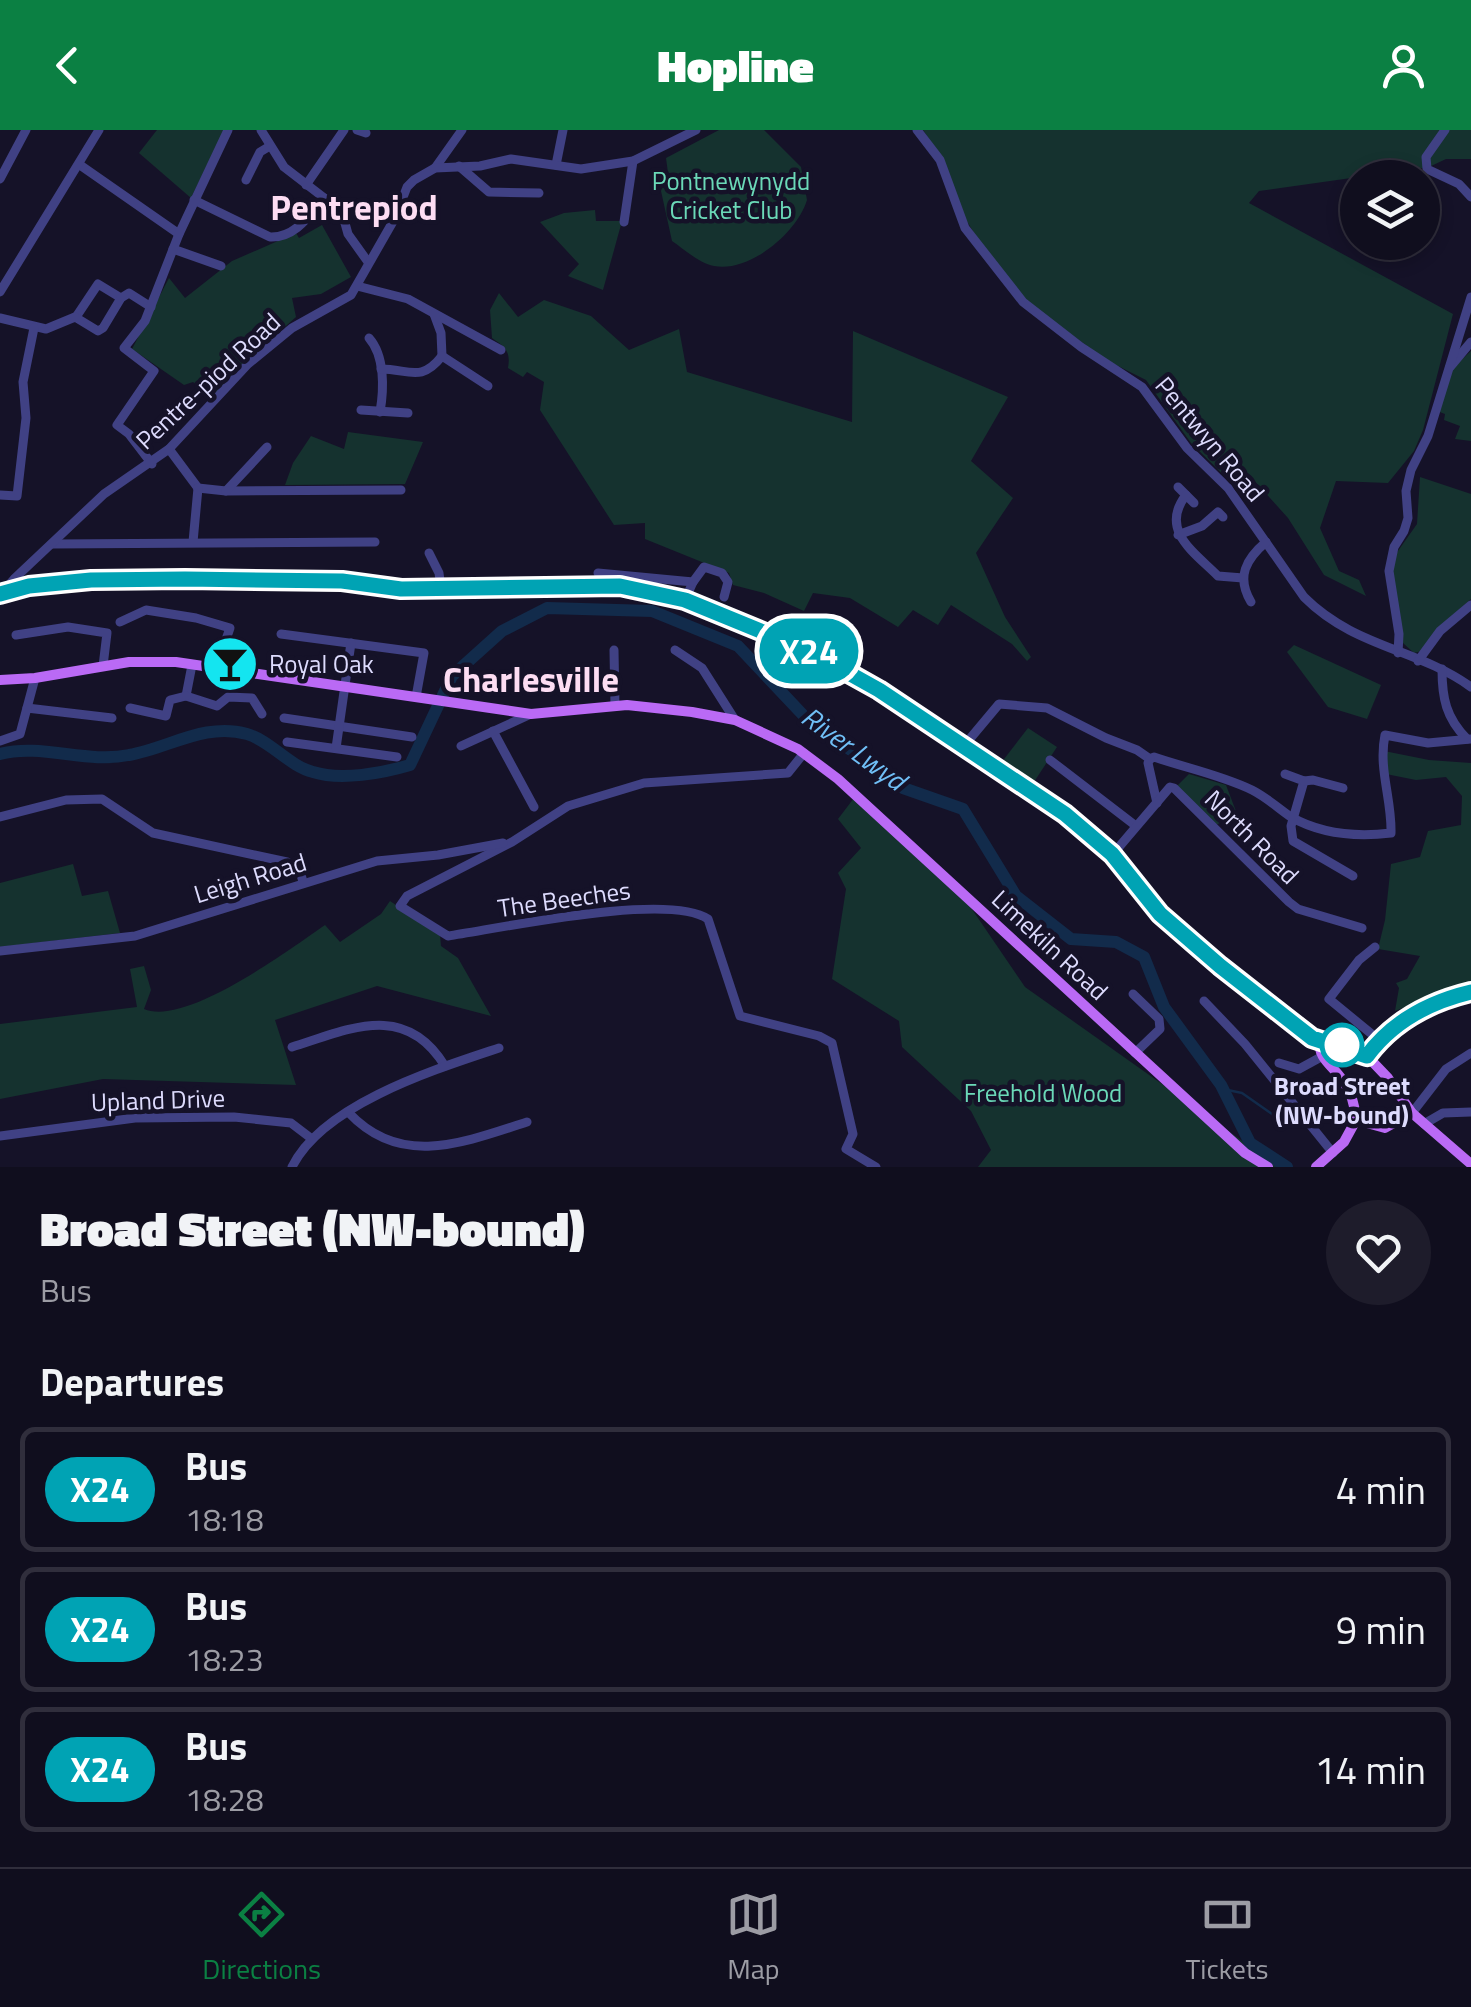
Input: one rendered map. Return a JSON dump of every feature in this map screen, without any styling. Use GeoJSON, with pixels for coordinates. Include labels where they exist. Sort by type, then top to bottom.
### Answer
{"type":"FeatureCollection","features":[{"type":"Feature","properties":{"kind":"main road"},"geometry":{"type":"LineString","coordinates":[[4,593],[29,586],[91,580],[185,579],[342,581],[401,589],[620,586],[685,600],[807,650],[879,690],[1065,814],[1112,854],[1175,929],[1302,1030],[1367,1056],[1412,1112],[1471,1164]]}},
{"type":"Feature","properties":{"kind":"main road","name":"Limekiln Road"},"geometry":{"type":"LineString","coordinates":[[0,680],[128,662],[192,664],[531,714],[615,706],[735,720],[804,753],[885,818],[1135,1053],[1245,1153],[1268,1167]]}},
{"type":"Feature","properties":{"kind":"main road"},"geometry":{"type":"LineString","coordinates":[[1367,1056],[1392,1027],[1425,1008],[1471,992]]}},
{"type":"Feature","properties":{"kind":"main road"},"geometry":{"type":"LineString","coordinates":[[1316,1166],[1348,1136],[1356,1120],[1347,1086],[1322,1057],[1320,1040]]}},
{"type":"Feature","properties":{"kind":"main road"},"geometry":{"type":"LineString","coordinates":[[1356,1120],[1385,1128],[1412,1112]]}},
{"type":"Feature","properties":{"kind":"street"},"geometry":{"type":"LineString","coordinates":[[0,179],[26,130]]}},
{"type":"Feature","properties":{"kind":"street"},"geometry":{"type":"LineString","coordinates":[[0,292],[99,130]]}},
{"type":"Feature","properties":{"kind":"street"},"geometry":{"type":"LineString","coordinates":[[152,464],[129,434],[117,426],[154,371],[124,348],[151,307],[179,234],[228,130]]}},
{"type":"Feature","properties":{"kind":"street"},"geometry":{"type":"LineString","coordinates":[[261,130],[284,167],[343,216],[348,234],[368,262]]}},
{"type":"Feature","properties":{"kind":"street"},"geometry":{"type":"LineString","coordinates":[[306,185],[344,130]]}},
{"type":"Feature","properties":{"kind":"street"},"geometry":{"type":"LineString","coordinates":[[433,170],[462,130]]}},
{"type":"Feature","properties":{"kind":"street"},"geometry":{"type":"LineString","coordinates":[[556,165],[562,130]]}},
{"type":"Feature","properties":{"kind":"street"},"geometry":{"type":"LineString","coordinates":[[501,350],[398,294],[358,286],[396,218],[407,187],[433,170],[511,159],[580,169],[632,161],[696,130]]}},
{"type":"Feature","properties":{"kind":"street","name":"Pentwyn Road"},"geometry":{"type":"LineString","coordinates":[[918,130],[940,160],[965,228],[1023,302],[1142,387],[1186,448],[1228,488],[1304,597],[1354,635],[1442,669],[1471,687]]}},
{"type":"Feature","properties":{"kind":"street"},"geometry":{"type":"LineString","coordinates":[[1445,130],[1426,157],[1427,169],[1460,184],[1471,197]]}},
{"type":"Feature","properties":{"kind":"street"},"geometry":{"type":"LineString","coordinates":[[262,179],[248,177],[260,152],[270,146]]}},
{"type":"Feature","properties":{"kind":"street"},"geometry":{"type":"LineString","coordinates":[[624,222],[632,161]]}},
{"type":"Feature","properties":{"kind":"street"},"geometry":{"type":"LineString","coordinates":[[80,165],[179,234]]}},
{"type":"Feature","properties":{"kind":"street"},"geometry":{"type":"LineString","coordinates":[[459,166],[489,192],[539,192]]}},
{"type":"Feature","properties":{"kind":"street"},"geometry":{"type":"LineString","coordinates":[[194,200],[270,238],[282,238],[307,219],[324,198]]}},
{"type":"Feature","properties":{"kind":"street"},"geometry":{"type":"LineString","coordinates":[[173,250],[221,266]]}},
{"type":"Feature","properties":{"kind":"street"},"geometry":{"type":"LineString","coordinates":[[0,318],[46,330],[76,318],[98,284],[122,298]]}},
{"type":"Feature","properties":{"kind":"street","name":"Pentre-piod Road"},"geometry":{"type":"LineString","coordinates":[[4,593],[104,494],[170,449],[248,364],[292,328],[351,295],[358,286]]}},
{"type":"Feature","properties":{"kind":"street"},"geometry":{"type":"LineString","coordinates":[[76,318],[98,331],[129,292],[151,307]]}},
{"type":"Feature","properties":{"kind":"street"},"geometry":{"type":"LineString","coordinates":[[1398,653],[1400,634],[1389,570],[1394,547],[1408,518],[1406,490],[1411,470],[1428,436],[1471,297]]}},
{"type":"Feature","properties":{"kind":"street"},"geometry":{"type":"LineString","coordinates":[[382,369],[420,374],[442,356],[441,333],[434,314]]}},
{"type":"Feature","properties":{"kind":"street"},"geometry":{"type":"LineString","coordinates":[[0,495],[16,496],[26,418],[23,382],[34,328]]}},
{"type":"Feature","properties":{"kind":"street"},"geometry":{"type":"LineString","coordinates":[[368,338],[376,346],[382,369],[380,412]]}},
{"type":"Feature","properties":{"kind":"street"},"geometry":{"type":"LineString","coordinates":[[1437,403],[1449,368],[1471,342]]}},
{"type":"Feature","properties":{"kind":"street"},"geometry":{"type":"LineString","coordinates":[[442,356],[488,386]]}},
{"type":"Feature","properties":{"kind":"street"},"geometry":{"type":"LineString","coordinates":[[361,410],[408,413]]}},
{"type":"Feature","properties":{"kind":"street"},"geometry":{"type":"LineString","coordinates":[[226,491],[267,447]]}},
{"type":"Feature","properties":{"kind":"street"},"geometry":{"type":"LineString","coordinates":[[170,449],[198,488],[193,542]]}},
{"type":"Feature","properties":{"kind":"street"},"geometry":{"type":"LineString","coordinates":[[198,488],[402,490]]}},
{"type":"Feature","properties":{"kind":"street"},"geometry":{"type":"LineString","coordinates":[[1194,503],[1182,491],[1174,516],[1178,534],[1218,576],[1243,578]]}},
{"type":"Feature","properties":{"kind":"street"},"geometry":{"type":"LineString","coordinates":[[1178,534],[1202,526],[1218,512],[1223,517]]}},
{"type":"Feature","properties":{"kind":"street"},"geometry":{"type":"LineString","coordinates":[[53,544],[375,542]]}},
{"type":"Feature","properties":{"kind":"street"},"geometry":{"type":"LineString","coordinates":[[1251,602],[1243,578],[1247,561],[1266,542]]}},
{"type":"Feature","properties":{"kind":"street"},"geometry":{"type":"LineString","coordinates":[[428,554],[439,572],[441,588]]}},
{"type":"Feature","properties":{"kind":"street"},"geometry":{"type":"LineString","coordinates":[[685,600],[704,567],[722,573],[728,582],[724,597]]}},
{"type":"Feature","properties":{"kind":"street"},"geometry":{"type":"LineString","coordinates":[[598,572],[693,582]]}},
{"type":"Feature","properties":{"kind":"street"},"geometry":{"type":"LineString","coordinates":[[1418,661],[1440,631],[1471,605]]}},
{"type":"Feature","properties":{"kind":"street"},"geometry":{"type":"LineString","coordinates":[[120,622],[146,610],[230,628],[216,668]]}},
{"type":"Feature","properties":{"kind":"street"},"geometry":{"type":"LineString","coordinates":[[16,635],[68,627],[106,633],[103,666]]}},
{"type":"Feature","properties":{"kind":"street"},"geometry":{"type":"LineString","coordinates":[[281,634],[424,653],[416,698]]}},
{"type":"Feature","properties":{"kind":"street"},"geometry":{"type":"LineString","coordinates":[[336,748],[351,644]]}},
{"type":"Feature","properties":{"kind":"street"},"geometry":{"type":"LineString","coordinates":[[614,650],[615,706]]}},
{"type":"Feature","properties":{"kind":"street"},"geometry":{"type":"LineString","coordinates":[[675,650],[698,666],[735,720]]}},
{"type":"Feature","properties":{"kind":"street"},"geometry":{"type":"LineString","coordinates":[[698,666],[708,658]]}},
{"type":"Feature","properties":{"kind":"street"},"geometry":{"type":"LineString","coordinates":[[186,696],[192,664]]}},
{"type":"Feature","properties":{"kind":"street"},"geometry":{"type":"LineString","coordinates":[[1442,669],[1450,720],[1469,739]]}},
{"type":"Feature","properties":{"kind":"street"},"geometry":{"type":"LineString","coordinates":[[0,741],[20,734],[34,678]]}},
{"type":"Feature","properties":{"kind":"street"},"geometry":{"type":"LineString","coordinates":[[130,708],[166,716],[170,700],[186,696],[217,706],[228,697],[252,698],[262,714]]}},
{"type":"Feature","properties":{"kind":"street"},"geometry":{"type":"LineString","coordinates":[[963,747],[999,704],[1046,708],[1150,759]]}},
{"type":"Feature","properties":{"kind":"street"},"geometry":{"type":"LineString","coordinates":[[27,708],[112,718]]}},
{"type":"Feature","properties":{"kind":"street"},"geometry":{"type":"LineString","coordinates":[[461,746],[531,714]]}},
{"type":"Feature","properties":{"kind":"street"},"geometry":{"type":"LineString","coordinates":[[284,718],[412,737]]}},
{"type":"Feature","properties":{"kind":"street"},"geometry":{"type":"LineString","coordinates":[[493,731],[534,806]]}},
{"type":"Feature","properties":{"kind":"street"},"geometry":{"type":"LineString","coordinates":[[1150,759],[1226,779],[1256,792],[1292,818],[1318,830],[1391,833],[1392,815],[1382,763],[1385,735],[1428,744],[1469,739]]}},
{"type":"Feature","properties":{"kind":"street"},"geometry":{"type":"LineString","coordinates":[[286,742],[397,757]]}},
{"type":"Feature","properties":{"kind":"street"},"geometry":{"type":"LineString","coordinates":[[512,842],[568,806],[644,783],[788,773],[804,753]]}},
{"type":"Feature","properties":{"kind":"street"},"geometry":{"type":"LineString","coordinates":[[1112,854],[1157,803],[1150,759]]}},
{"type":"Feature","properties":{"kind":"street"},"geometry":{"type":"LineString","coordinates":[[1050,760],[1136,826]]}},
{"type":"Feature","properties":{"kind":"street"},"geometry":{"type":"LineString","coordinates":[[1284,774],[1343,788]]}},
{"type":"Feature","properties":{"kind":"street"},"geometry":{"type":"LineString","coordinates":[[1304,781],[1292,818],[1294,841],[1353,876]]}},
{"type":"Feature","properties":{"kind":"street","name":"North Road"},"geometry":{"type":"LineString","coordinates":[[1157,803],[1174,788],[1298,909],[1362,928]]}},
{"type":"Feature","properties":{"kind":"street"},"geometry":{"type":"LineString","coordinates":[[0,817],[66,800],[102,799],[153,833],[287,862],[300,870],[304,882]]}},
{"type":"Feature","properties":{"kind":"street","name":"Leigh Road"},"geometry":{"type":"LineString","coordinates":[[0,952],[136,936],[377,861],[512,842]]}},
{"type":"Feature","properties":{"kind":"street","name":"The Beeches"},"geometry":{"type":"LineString","coordinates":[[512,842],[407,896],[400,906],[448,936],[646,907],[697,912],[708,920],[740,1016],[819,1036],[832,1043],[853,1134],[846,1149],[876,1167]]}},
{"type":"Feature","properties":{"kind":"street"},"geometry":{"type":"LineString","coordinates":[[1375,947],[1329,998],[1379,1040]]}},
{"type":"Feature","properties":{"kind":"street"},"geometry":{"type":"LineString","coordinates":[[1132,994],[1158,1019],[1160,1028],[1135,1053]]}},
{"type":"Feature","properties":{"kind":"street"},"geometry":{"type":"LineString","coordinates":[[1204,1001],[1245,1044],[1338,1167]]}},
{"type":"Feature","properties":{"kind":"street"},"geometry":{"type":"LineString","coordinates":[[292,1047],[362,1025],[392,1025],[422,1038],[445,1066]]}},
{"type":"Feature","properties":{"kind":"street"},"geometry":{"type":"LineString","coordinates":[[292,1167],[312,1139],[395,1086],[499,1048]]}},
{"type":"Feature","properties":{"kind":"street"},"geometry":{"type":"LineString","coordinates":[[1412,1112],[1446,1069],[1471,1053]]}},
{"type":"Feature","properties":{"kind":"street"},"geometry":{"type":"LineString","coordinates":[[1279,1063],[1299,1069],[1322,1057]]}},
{"type":"Feature","properties":{"kind":"street"},"geometry":{"type":"LineString","coordinates":[[1424,1124],[1443,1113],[1471,1112]]}},
{"type":"Feature","properties":{"kind":"street"},"geometry":{"type":"LineString","coordinates":[[349,1113],[368,1137],[387,1148],[410,1154],[434,1153],[526,1122]]}},
{"type":"Feature","properties":{"kind":"street","name":"Upland Drive"},"geometry":{"type":"LineString","coordinates":[[0,1136],[136,1118],[234,1117],[291,1123],[312,1139]]}},
{"type":"Feature","properties":{"kind":"green space"},"geometry":{"type":"Polygon","coordinates":[[[157,130],[224,130],[191,198],[139,153],[157,130]]]}},
{"type":"Feature","properties":{"kind":"green space","name":"Pontnewynydd Cricket Club"},"geometry":{"type":"Polygon","coordinates":[[[719,130],[764,130],[801,167],[807,200],[793,225],[770,248],[728,267],[703,262],[672,241],[661,191],[668,173],[666,158],[719,130]]]}},
{"type":"Feature","properties":{"kind":"green space"},"geometry":{"type":"Polygon","coordinates":[[[923,130],[1471,130],[1471,159],[1340,160],[1340,180],[1259,191],[1249,203],[1340,253],[1340,260],[1354,260],[1453,314],[1414,451],[1388,483],[1336,481],[1320,528],[1339,571],[1359,580],[1366,596],[1324,575],[1288,518],[1252,478],[1238,489],[1191,443],[1146,380],[1106,360],[1026,301],[980,243],[959,208],[942,158],[923,130]]]}},
{"type":"Feature","properties":{"kind":"green space"},"geometry":{"type":"Polygon","coordinates":[[[595,210],[596,221],[622,221],[603,290],[568,276],[579,264],[540,222],[564,213],[595,210]]]}},
{"type":"Feature","properties":{"kind":"green space"},"geometry":{"type":"Polygon","coordinates":[[[322,225],[351,277],[321,294],[292,298],[296,317],[244,363],[213,398],[193,382],[184,385],[132,349],[169,278],[185,298],[232,261],[296,233],[299,238],[322,225]]]}},
{"type":"Feature","properties":{"kind":"green space"},"geometry":{"type":"Polygon","coordinates":[[[499,293],[518,317],[544,300],[591,316],[629,350],[679,329],[687,372],[852,422],[853,331],[1008,397],[971,461],[1013,498],[976,553],[1005,617],[1031,657],[1027,661],[1012,644],[951,605],[938,625],[913,610],[898,627],[850,598],[813,593],[804,611],[764,593],[733,585],[729,573],[645,539],[645,523],[614,525],[540,410],[544,382],[527,372],[523,377],[508,368],[506,350],[492,338],[490,310],[499,293]]]}},
{"type":"Feature","properties":{"kind":"green space"},"geometry":{"type":"Polygon","coordinates":[[[1471,351],[1471,441],[1455,439],[1460,426],[1444,420],[1445,414],[1437,411],[1453,368],[1471,351]]]}},
{"type":"Feature","properties":{"kind":"green space"},"geometry":{"type":"Polygon","coordinates":[[[348,432],[423,442],[405,484],[285,485],[293,463],[311,436],[344,449],[348,432]]]}},
{"type":"Feature","properties":{"kind":"green space"},"geometry":{"type":"Polygon","coordinates":[[[1420,477],[1471,494],[1471,599],[1437,629],[1422,651],[1414,653],[1403,643],[1391,577],[1393,558],[1417,524],[1420,477]]]}},
{"type":"Feature","properties":{"kind":"green space"},"geometry":{"type":"Polygon","coordinates":[[[1294,645],[1381,685],[1367,719],[1328,707],[1287,652],[1294,645]]]}},
{"type":"Feature","properties":{"kind":"green space"},"geometry":{"type":"Polygon","coordinates":[[[1028,728],[1057,747],[1032,785],[1001,763],[1028,728]]]}},
{"type":"Feature","properties":{"kind":"green space"},"geometry":{"type":"Polygon","coordinates":[[[1384,751],[1471,763],[1471,982],[1395,1011],[1399,988],[1396,983],[1407,979],[1420,956],[1378,949],[1391,864],[1420,857],[1428,831],[1461,825],[1462,796],[1446,777],[1416,780],[1386,774],[1384,751]]]}},
{"type":"Feature","properties":{"kind":"green space"},"geometry":{"type":"Polygon","coordinates":[[[1189,774],[1226,785],[1237,814],[1216,825],[1176,787],[1189,774]]]}},
{"type":"Feature","properties":{"kind":"green space","name":"Freehold Wood"},"geometry":{"type":"Polygon","coordinates":[[[854,798],[965,899],[1025,987],[1279,1167],[978,1167],[991,1150],[971,1111],[902,1047],[899,1021],[832,979],[846,889],[838,873],[861,848],[838,819],[854,798]]]}},
{"type":"Feature","properties":{"kind":"green space"},"geometry":{"type":"Polygon","coordinates":[[[73,864],[82,896],[108,891],[120,933],[0,947],[0,883],[73,864]]]}},
{"type":"Feature","properties":{"kind":"green space"},"geometry":{"type":"Polygon","coordinates":[[[390,901],[440,935],[441,946],[458,958],[491,1016],[377,986],[275,1020],[296,1085],[103,1079],[0,1099],[0,1024],[137,1007],[130,969],[144,966],[151,990],[144,1009],[162,1012],[185,1007],[236,983],[325,925],[340,942],[381,914],[390,901]]]}},
{"type":"Feature","properties":{"kind":"waterway","name":"River Lwyd"},"geometry":{"type":"LineString","coordinates":[[0,754],[32,751],[113,757],[202,734],[232,731],[256,737],[296,765],[324,775],[387,771],[410,765],[452,676],[502,631],[547,608],[652,611],[738,646],[804,716],[903,788],[963,809],[1016,896],[1071,939],[1116,942],[1144,957],[1164,1007],[1221,1085],[1250,1143],[1287,1167]]}},
{"type":"Feature","properties":{"kind":"waterway"},"geometry":{"type":"LineString","coordinates":[[1223,1089],[1242,1093],[1289,1126],[1301,1123]]}},
{"type":"Feature","properties":{"kind":"bus line","name":"X24"},"geometry":{"type":"LineString","coordinates":[[0,594],[29,586],[91,580],[185,579],[342,581],[401,589],[620,586],[685,600],[807,650],[879,690],[1065,814],[1112,854],[1175,929],[1312,1038],[1367,1056],[1401,1021],[1471,992]]}},
{"type":"Feature","properties":{"kind":"place","name":"Royal Oak"},"geometry":{"type":"Point","coordinates":[230,664]}},
{"type":"Feature","properties":{"kind":"place","name":"Broad Street (NW-bound)"},"geometry":{"type":"Point","coordinates":[1342,1045]}},
{"type":"Feature","properties":{"kind":"district","name":"Pentrepiod"},"geometry":{"type":"Point","coordinates":[354,207]}},
{"type":"Feature","properties":{"kind":"district","name":"Charlesville"},"geometry":{"type":"Point","coordinates":[531,679]}}]}
